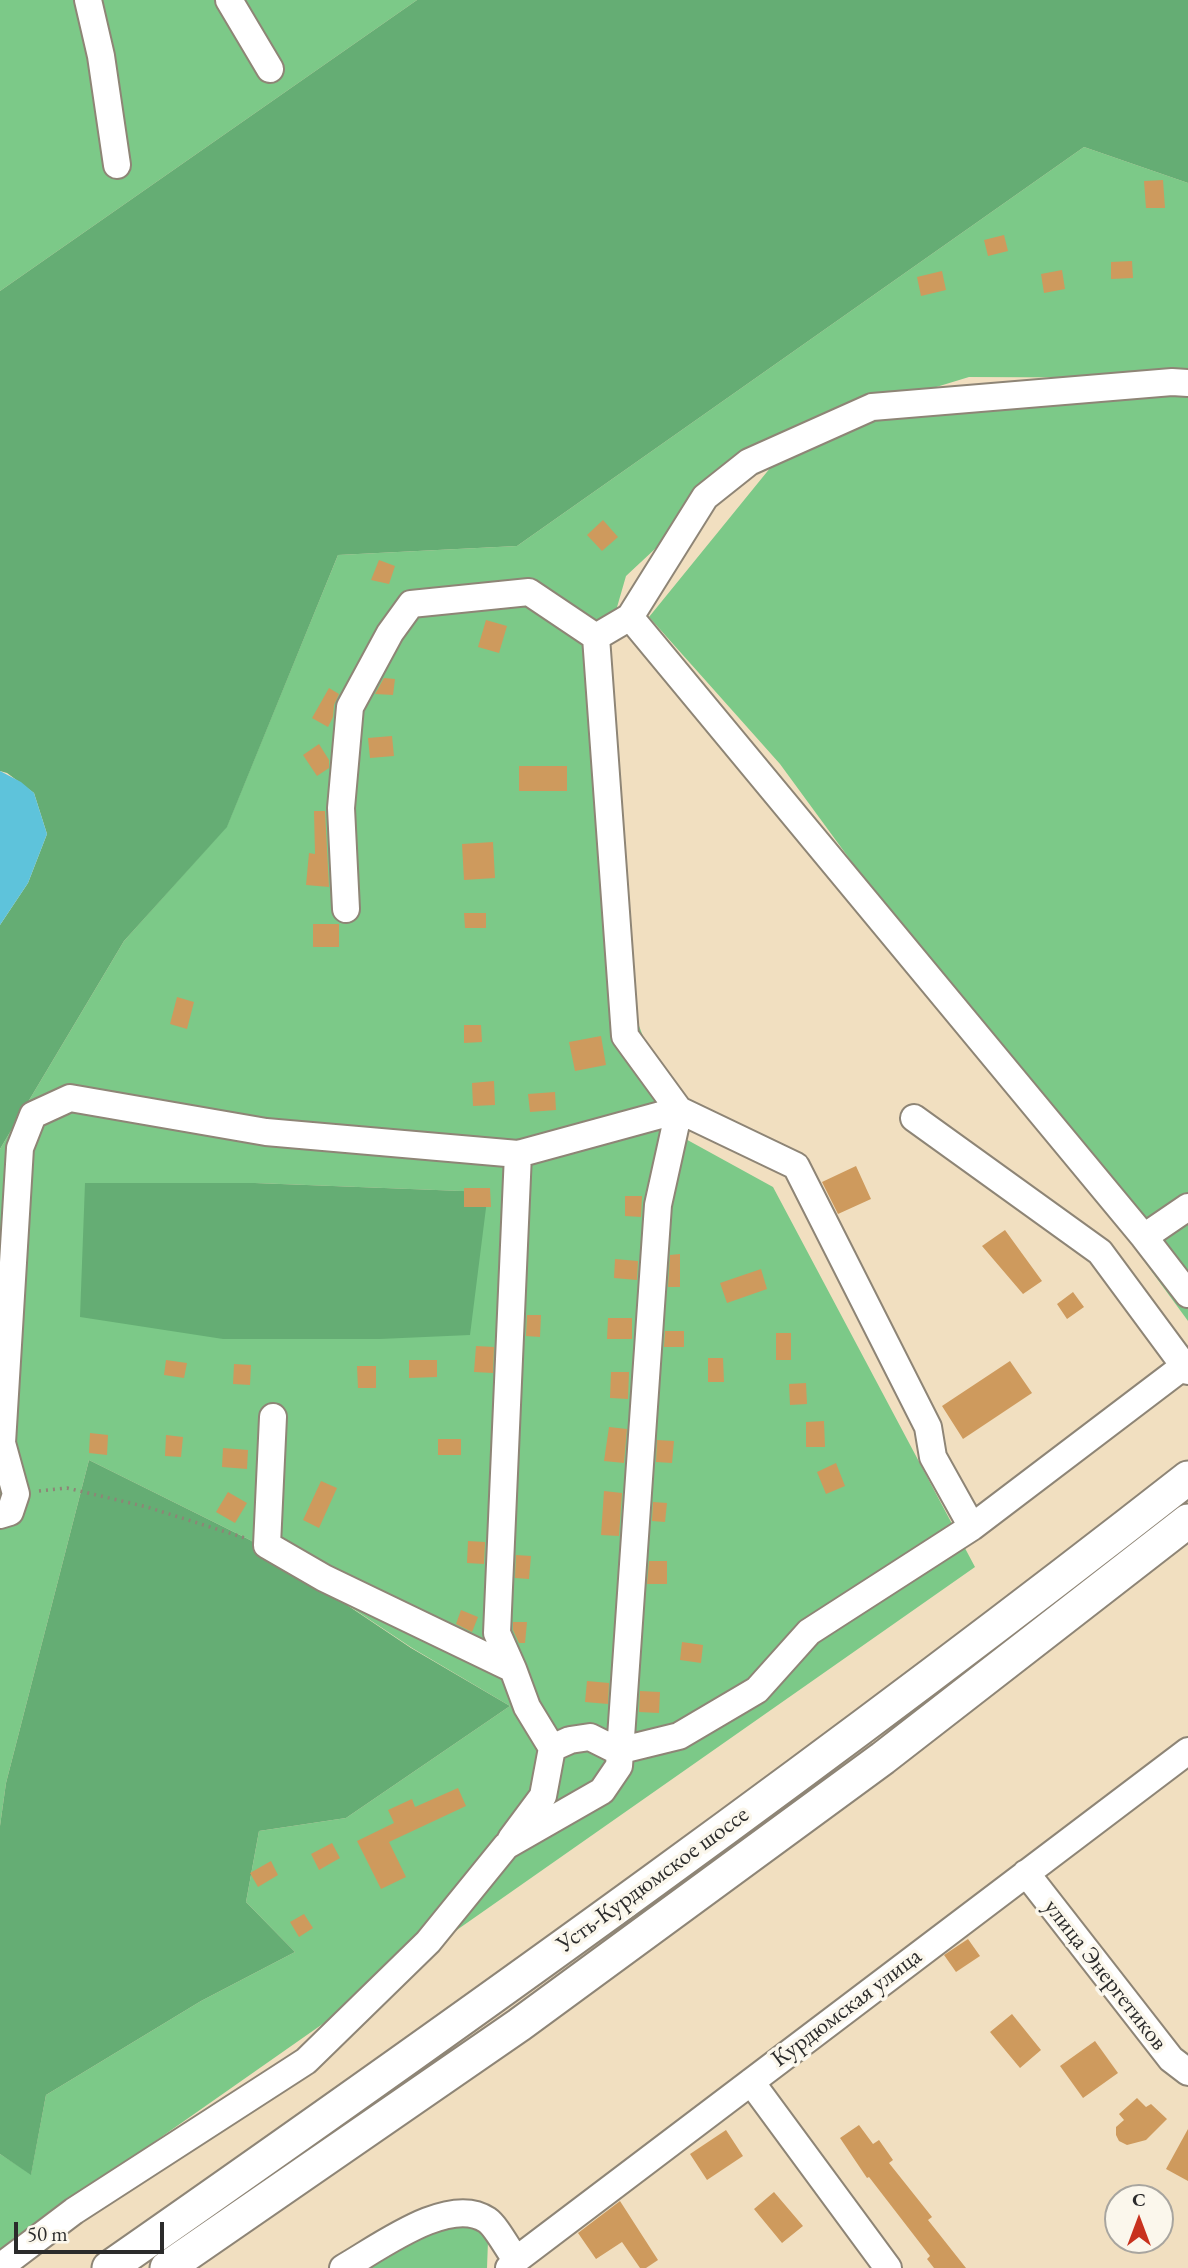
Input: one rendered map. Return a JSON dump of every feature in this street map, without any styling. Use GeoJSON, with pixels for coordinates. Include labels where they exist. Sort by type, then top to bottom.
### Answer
{"type":"FeatureCollection","features":[{"type":"Feature","properties":{"kind":"main road","name":"Усть-Курдюмское шоссе"},"geometry":{"type":"LineString","coordinates":[[109,2268],[420,2051],[907,1693],[1186,1473]]}},
{"type":"Feature","properties":{"kind":"main road","name":"Усть-Курдюмское шоссе"},"geometry":{"type":"LineString","coordinates":[[167,2268],[586,1976],[883,1758],[1188,1521]]}},
{"type":"Feature","properties":{"kind":"street"},"geometry":{"type":"LineString","coordinates":[[88,0],[101,56],[117,165]]}},
{"type":"Feature","properties":{"kind":"street"},"geometry":{"type":"LineString","coordinates":[[229,0],[270,69]]}},
{"type":"Feature","properties":{"kind":"street"},"geometry":{"type":"LineString","coordinates":[[596,637],[630,617],[705,497],[750,462],[872,407],[1172,382],[1188,383]]}},
{"type":"Feature","properties":{"kind":"street"},"geometry":{"type":"LineString","coordinates":[[346,909],[341,808],[350,707],[390,633],[411,604],[529,592],[596,637]]}},
{"type":"Feature","properties":{"kind":"street"},"geometry":{"type":"LineString","coordinates":[[630,617],[1144,1237],[1188,1294]]}},
{"type":"Feature","properties":{"kind":"street"},"geometry":{"type":"LineString","coordinates":[[596,637],[625,1036],[679,1110],[796,1166],[928,1427],[933,1457],[972,1528]]}},
{"type":"Feature","properties":{"kind":"street"},"geometry":{"type":"LineString","coordinates":[[0,1515],[10,1512],[16,1494],[2,1443],[20,1148],[33,1115],[69,1098],[266,1132],[518,1154],[679,1110]]}},
{"type":"Feature","properties":{"kind":"street"},"geometry":{"type":"LineString","coordinates":[[506,1846],[602,1791],[619,1766],[658,1205],[679,1110]]}},
{"type":"Feature","properties":{"kind":"street"},"geometry":{"type":"LineString","coordinates":[[0,2267],[74,2211],[306,2061],[428,1941],[543,1796],[551,1758],[570,1740],[590,1737],[618,1751],[679,1736],[757,1690],[809,1632],[972,1528],[1186,1369],[1100,1252],[914,1118]]}},
{"type":"Feature","properties":{"kind":"street"},"geometry":{"type":"LineString","coordinates":[[518,1154],[497,1633],[551,1758],[559,1788],[578,1796],[602,1791]]}},
{"type":"Feature","properties":{"kind":"street"},"geometry":{"type":"LineString","coordinates":[[1144,1237],[1188,1207]]}},
{"type":"Feature","properties":{"kind":"street"},"geometry":{"type":"LineString","coordinates":[[273,1417],[267,1545],[324,1578],[513,1669]]}},
{"type":"Feature","properties":{"kind":"street","name":"Курдюмская улица"},"geometry":{"type":"LineString","coordinates":[[512,2264],[1188,1751]]}},
{"type":"Feature","properties":{"kind":"street","name":"улица Энергетиков"},"geometry":{"type":"LineString","coordinates":[[1026,1874],[1171,2059],[1188,2072]]}},
{"type":"Feature","properties":{"kind":"street"},"geometry":{"type":"LineString","coordinates":[[751,2082],[888,2268]]}},
{"type":"Feature","properties":{"kind":"street"},"geometry":{"type":"LineString","coordinates":[[343,2268],[433,2217],[468,2212],[488,2220],[512,2264]]}},
{"type":"Feature","properties":{"kind":"path"},"geometry":{"type":"LineString","coordinates":[[16,1494],[68,1488],[147,1507],[267,1545]]}},
{"type":"Feature","properties":{"kind":"green space"},"geometry":{"type":"Polygon","coordinates":[[[0,0],[417,0],[0,291],[0,0]]]}},
{"type":"Feature","properties":{"kind":"green space"},"geometry":{"type":"Polygon","coordinates":[[[417,0],[1188,0],[1188,183],[1084,147],[517,546],[338,555],[227,827],[124,941],[0,1149],[0,925],[28,883],[47,834],[34,793],[7,773],[0,771],[0,291],[417,0]]]}},
{"type":"Feature","properties":{"kind":"green space"},"geometry":{"type":"Polygon","coordinates":[[[1084,147],[1188,183],[1188,378],[969,377],[776,436],[626,576],[592,694],[610,951],[682,1137],[773,1187],[975,1567],[0,2250],[0,2154],[31,2174],[46,2095],[201,2001],[295,1952],[246,1902],[259,1831],[346,1818],[510,1706],[412,1648],[250,1540],[89,1460],[6,1783],[0,1826],[0,1149],[124,941],[227,826],[338,555],[517,546],[1084,147]],[[85,1183],[380,1339],[487,1192],[255,1183],[85,1183]]]}},
{"type":"Feature","properties":{"kind":"green space"},"geometry":{"type":"Polygon","coordinates":[[[970,390],[1188,392],[1188,1321],[780,764],[649,617],[788,446],[970,390]]]}},
{"type":"Feature","properties":{"kind":"green space"},"geometry":{"type":"Polygon","coordinates":[[[85,1183],[255,1183],[488,1192],[470,1335],[380,1339],[223,1339],[80,1317],[85,1183]]]}},
{"type":"Feature","properties":{"kind":"green space"},"geometry":{"type":"Polygon","coordinates":[[[89,1460],[250,1540],[411,1648],[510,1706],[346,1818],[259,1831],[246,1902],[295,1952],[201,2001],[46,2095],[31,2175],[0,2154],[0,1826],[6,1783],[89,1460]]]}},
{"type":"Feature","properties":{"kind":"green space"},"geometry":{"type":"Polygon","coordinates":[[[466,2209],[488,2241],[487,2268],[335,2268],[466,2209]]]}},
{"type":"Feature","properties":{"kind":"water"},"geometry":{"type":"Polygon","coordinates":[[[0,771],[21,782],[34,793],[47,834],[28,883],[0,925],[0,771]]]}},
{"type":"Feature","properties":{"kind":"building"},"geometry":{"type":"Polygon","coordinates":[[[1163,180],[1165,208],[1146,208],[1144,181],[1163,180]]]}},
{"type":"Feature","properties":{"kind":"building"},"geometry":{"type":"Polygon","coordinates":[[[1004,235],[1008,251],[988,256],[984,240],[1004,235]]]}},
{"type":"Feature","properties":{"kind":"building"},"geometry":{"type":"Polygon","coordinates":[[[1132,261],[1133,278],[1111,279],[1111,262],[1132,261]]]}},
{"type":"Feature","properties":{"kind":"building"},"geometry":{"type":"Polygon","coordinates":[[[1062,270],[1065,289],[1044,293],[1041,274],[1062,270]]]}},
{"type":"Feature","properties":{"kind":"building"},"geometry":{"type":"Polygon","coordinates":[[[942,271],[946,290],[921,296],[917,277],[942,271]]]}},
{"type":"Feature","properties":{"kind":"building"},"geometry":{"type":"Polygon","coordinates":[[[603,520],[618,537],[602,551],[587,535],[603,520]]]}},
{"type":"Feature","properties":{"kind":"building"},"geometry":{"type":"Polygon","coordinates":[[[379,560],[395,566],[389,584],[371,580],[379,560]]]}},
{"type":"Feature","properties":{"kind":"building"},"geometry":{"type":"Polygon","coordinates":[[[486,620],[507,626],[499,653],[478,647],[486,620]]]}},
{"type":"Feature","properties":{"kind":"building"},"geometry":{"type":"Polygon","coordinates":[[[384,678],[395,679],[393,695],[375,694],[384,678]]]}},
{"type":"Feature","properties":{"kind":"building"},"geometry":{"type":"Polygon","coordinates":[[[329,688],[339,694],[328,727],[312,718],[329,688]]]}},
{"type":"Feature","properties":{"kind":"building"},"geometry":{"type":"Polygon","coordinates":[[[392,736],[394,756],[370,758],[368,738],[392,736]]]}},
{"type":"Feature","properties":{"kind":"building"},"geometry":{"type":"Polygon","coordinates":[[[319,744],[329,760],[329,768],[317,776],[303,755],[319,744]]]}},
{"type":"Feature","properties":{"kind":"building"},"geometry":{"type":"Polygon","coordinates":[[[519,766],[567,766],[567,791],[519,791],[519,766]]]}},
{"type":"Feature","properties":{"kind":"building"},"geometry":{"type":"Polygon","coordinates":[[[314,811],[325,811],[329,887],[306,885],[309,853],[315,854],[314,811]]]}},
{"type":"Feature","properties":{"kind":"building"},"geometry":{"type":"Polygon","coordinates":[[[493,842],[495,878],[464,880],[462,844],[493,842]]]}},
{"type":"Feature","properties":{"kind":"building"},"geometry":{"type":"Polygon","coordinates":[[[464,913],[486,913],[486,928],[465,928],[464,913]]]}},
{"type":"Feature","properties":{"kind":"building"},"geometry":{"type":"Polygon","coordinates":[[[313,924],[339,924],[339,947],[313,947],[313,924]]]}},
{"type":"Feature","properties":{"kind":"building"},"geometry":{"type":"Polygon","coordinates":[[[177,997],[194,1002],[187,1029],[170,1024],[177,997]]]}},
{"type":"Feature","properties":{"kind":"building"},"geometry":{"type":"Polygon","coordinates":[[[464,1025],[481,1025],[482,1042],[464,1043],[464,1025]]]}},
{"type":"Feature","properties":{"kind":"building"},"geometry":{"type":"Polygon","coordinates":[[[601,1036],[606,1065],[575,1071],[569,1042],[601,1036]]]}},
{"type":"Feature","properties":{"kind":"building"},"geometry":{"type":"Polygon","coordinates":[[[494,1081],[495,1105],[473,1106],[472,1083],[494,1081]]]}},
{"type":"Feature","properties":{"kind":"building"},"geometry":{"type":"Polygon","coordinates":[[[555,1092],[556,1110],[530,1112],[528,1094],[555,1092]]]}},
{"type":"Feature","properties":{"kind":"building"},"geometry":{"type":"Polygon","coordinates":[[[856,1166],[871,1199],[838,1214],[822,1182],[856,1166]]]}},
{"type":"Feature","properties":{"kind":"building"},"geometry":{"type":"Polygon","coordinates":[[[464,1188],[490,1188],[491,1207],[464,1207],[464,1188]]]}},
{"type":"Feature","properties":{"kind":"building"},"geometry":{"type":"Polygon","coordinates":[[[625,1196],[642,1196],[641,1217],[625,1216],[625,1196]]]}},
{"type":"Feature","properties":{"kind":"building"},"geometry":{"type":"Polygon","coordinates":[[[1005,1230],[1042,1281],[1023,1294],[982,1246],[1005,1230]]]}},
{"type":"Feature","properties":{"kind":"building"},"geometry":{"type":"Polygon","coordinates":[[[680,1254],[680,1287],[668,1287],[670,1255],[680,1254]]]}},
{"type":"Feature","properties":{"kind":"building"},"geometry":{"type":"Polygon","coordinates":[[[615,1259],[638,1261],[637,1280],[614,1278],[615,1259]]]}},
{"type":"Feature","properties":{"kind":"building"},"geometry":{"type":"Polygon","coordinates":[[[761,1269],[767,1289],[727,1303],[720,1283],[761,1269]]]}},
{"type":"Feature","properties":{"kind":"building"},"geometry":{"type":"Polygon","coordinates":[[[1073,1292],[1084,1307],[1067,1319],[1057,1304],[1073,1292]]]}},
{"type":"Feature","properties":{"kind":"building"},"geometry":{"type":"Polygon","coordinates":[[[527,1315],[541,1315],[540,1337],[526,1336],[527,1315]]]}},
{"type":"Feature","properties":{"kind":"building"},"geometry":{"type":"Polygon","coordinates":[[[608,1318],[632,1318],[632,1339],[607,1339],[608,1318]]]}},
{"type":"Feature","properties":{"kind":"building"},"geometry":{"type":"Polygon","coordinates":[[[665,1331],[684,1331],[684,1347],[664,1347],[665,1331]]]}},
{"type":"Feature","properties":{"kind":"building"},"geometry":{"type":"Polygon","coordinates":[[[776,1333],[791,1333],[791,1360],[776,1360],[776,1333]]]}},
{"type":"Feature","properties":{"kind":"building"},"geometry":{"type":"Polygon","coordinates":[[[476,1346],[494,1347],[493,1373],[474,1372],[476,1346]]]}},
{"type":"Feature","properties":{"kind":"building"},"geometry":{"type":"Polygon","coordinates":[[[708,1358],[723,1358],[724,1382],[708,1382],[708,1358]]]}},
{"type":"Feature","properties":{"kind":"building"},"geometry":{"type":"Polygon","coordinates":[[[166,1360],[187,1363],[184,1378],[164,1375],[166,1360]]]}},
{"type":"Feature","properties":{"kind":"building"},"geometry":{"type":"Polygon","coordinates":[[[409,1360],[437,1360],[437,1377],[409,1378],[409,1360]]]}},
{"type":"Feature","properties":{"kind":"building"},"geometry":{"type":"Polygon","coordinates":[[[1010,1361],[1032,1393],[963,1439],[942,1406],[1010,1361]]]}},
{"type":"Feature","properties":{"kind":"building"},"geometry":{"type":"Polygon","coordinates":[[[234,1364],[251,1365],[250,1385],[233,1384],[234,1364]]]}},
{"type":"Feature","properties":{"kind":"building"},"geometry":{"type":"Polygon","coordinates":[[[357,1366],[376,1366],[376,1388],[358,1388],[357,1366]]]}},
{"type":"Feature","properties":{"kind":"building"},"geometry":{"type":"Polygon","coordinates":[[[611,1372],[629,1372],[628,1399],[610,1398],[611,1372]]]}},
{"type":"Feature","properties":{"kind":"building"},"geometry":{"type":"Polygon","coordinates":[[[806,1383],[807,1404],[790,1405],[789,1384],[806,1383]]]}},
{"type":"Feature","properties":{"kind":"building"},"geometry":{"type":"Polygon","coordinates":[[[824,1421],[825,1447],[806,1447],[806,1422],[824,1421]]]}},
{"type":"Feature","properties":{"kind":"building"},"geometry":{"type":"Polygon","coordinates":[[[609,1427],[627,1429],[624,1463],[604,1461],[609,1427]]]}},
{"type":"Feature","properties":{"kind":"building"},"geometry":{"type":"Polygon","coordinates":[[[90,1433],[108,1435],[107,1455],[89,1453],[90,1433]]]}},
{"type":"Feature","properties":{"kind":"building"},"geometry":{"type":"Polygon","coordinates":[[[166,1435],[183,1437],[181,1457],[165,1456],[166,1435]]]}},
{"type":"Feature","properties":{"kind":"building"},"geometry":{"type":"Polygon","coordinates":[[[438,1439],[461,1439],[461,1455],[438,1455],[438,1439]]]}},
{"type":"Feature","properties":{"kind":"building"},"geometry":{"type":"Polygon","coordinates":[[[657,1440],[674,1441],[672,1463],[656,1462],[657,1440]]]}},
{"type":"Feature","properties":{"kind":"building"},"geometry":{"type":"Polygon","coordinates":[[[223,1448],[248,1450],[247,1469],[222,1467],[223,1448]]]}},
{"type":"Feature","properties":{"kind":"building"},"geometry":{"type":"Polygon","coordinates":[[[836,1463],[845,1486],[826,1494],[817,1472],[836,1463]]]}},
{"type":"Feature","properties":{"kind":"building"},"geometry":{"type":"Polygon","coordinates":[[[321,1481],[337,1488],[319,1528],[303,1520],[321,1481]]]}},
{"type":"Feature","properties":{"kind":"building"},"geometry":{"type":"Polygon","coordinates":[[[604,1491],[622,1493],[619,1536],[601,1535],[604,1491]]]}},
{"type":"Feature","properties":{"kind":"building"},"geometry":{"type":"Polygon","coordinates":[[[228,1492],[247,1503],[235,1523],[216,1512],[228,1492]]]}},
{"type":"Feature","properties":{"kind":"building"},"geometry":{"type":"Polygon","coordinates":[[[653,1502],[667,1503],[665,1522],[652,1521],[653,1502]]]}},
{"type":"Feature","properties":{"kind":"building"},"geometry":{"type":"Polygon","coordinates":[[[468,1541],[485,1542],[484,1564],[467,1563],[468,1541]]]}},
{"type":"Feature","properties":{"kind":"building"},"geometry":{"type":"Polygon","coordinates":[[[516,1555],[531,1556],[529,1579],[515,1578],[516,1555]]]}},
{"type":"Feature","properties":{"kind":"building"},"geometry":{"type":"Polygon","coordinates":[[[649,1561],[667,1561],[667,1584],[647,1584],[649,1561]]]}},
{"type":"Feature","properties":{"kind":"building"},"geometry":{"type":"Polygon","coordinates":[[[461,1610],[478,1617],[472,1632],[456,1624],[461,1610]]]}},
{"type":"Feature","properties":{"kind":"building"},"geometry":{"type":"Polygon","coordinates":[[[513,1622],[527,1622],[525,1643],[519,1643],[513,1630],[513,1622]]]}},
{"type":"Feature","properties":{"kind":"building"},"geometry":{"type":"Polygon","coordinates":[[[682,1642],[703,1645],[701,1663],[680,1660],[682,1642]]]}},
{"type":"Feature","properties":{"kind":"building"},"geometry":{"type":"Polygon","coordinates":[[[587,1681],[609,1683],[608,1704],[585,1702],[587,1681]]]}},
{"type":"Feature","properties":{"kind":"building"},"geometry":{"type":"Polygon","coordinates":[[[640,1691],[660,1692],[659,1713],[639,1712],[640,1691]]]}},
{"type":"Feature","properties":{"kind":"building"},"geometry":{"type":"Polygon","coordinates":[[[458,1788],[466,1806],[389,1842],[406,1877],[381,1889],[357,1841],[394,1823],[388,1810],[412,1799],[415,1807],[458,1788]]]}},
{"type":"Feature","properties":{"kind":"building"},"geometry":{"type":"Polygon","coordinates":[[[332,1843],[340,1858],[319,1870],[311,1854],[332,1843]]]}},
{"type":"Feature","properties":{"kind":"building"},"geometry":{"type":"Polygon","coordinates":[[[271,1861],[278,1875],[258,1887],[250,1873],[271,1861]]]}},
{"type":"Feature","properties":{"kind":"building"},"geometry":{"type":"Polygon","coordinates":[[[304,1914],[313,1928],[299,1937],[290,1922],[304,1914]]]}},
{"type":"Feature","properties":{"kind":"building"},"geometry":{"type":"Polygon","coordinates":[[[968,1939],[980,1956],[956,1972],[944,1955],[968,1939]]]}},
{"type":"Feature","properties":{"kind":"building"},"geometry":{"type":"Polygon","coordinates":[[[1012,2014],[1041,2050],[1020,2068],[990,2032],[1012,2014]]]}},
{"type":"Feature","properties":{"kind":"building"},"geometry":{"type":"Polygon","coordinates":[[[1095,2041],[1118,2073],[1083,2098],[1060,2066],[1095,2041]]]}},
{"type":"Feature","properties":{"kind":"building"},"geometry":{"type":"Polygon","coordinates":[[[1137,2098],[1146,2107],[1151,2104],[1167,2119],[1146,2140],[1127,2145],[1119,2141],[1116,2127],[1124,2120],[1119,2114],[1137,2098]]]}},
{"type":"Feature","properties":{"kind":"building"},"geometry":{"type":"Polygon","coordinates":[[[859,2125],[873,2144],[879,2140],[893,2160],[889,2163],[932,2217],[928,2220],[966,2268],[934,2268],[927,2259],[930,2256],[869,2177],[867,2178],[840,2138],[859,2125]]]}},
{"type":"Feature","properties":{"kind":"building"},"geometry":{"type":"Polygon","coordinates":[[[1188,2129],[1188,2181],[1166,2169],[1188,2129]]]}},
{"type":"Feature","properties":{"kind":"building"},"geometry":{"type":"Polygon","coordinates":[[[726,2130],[743,2156],[707,2180],[690,2154],[726,2130]]]}},
{"type":"Feature","properties":{"kind":"building"},"geometry":{"type":"Polygon","coordinates":[[[774,2192],[803,2226],[782,2243],[754,2209],[774,2192]]]}},
{"type":"Feature","properties":{"kind":"building"},"geometry":{"type":"Polygon","coordinates":[[[620,2201],[658,2260],[646,2268],[640,2268],[622,2242],[596,2259],[578,2233],[620,2201]]]}}]}
